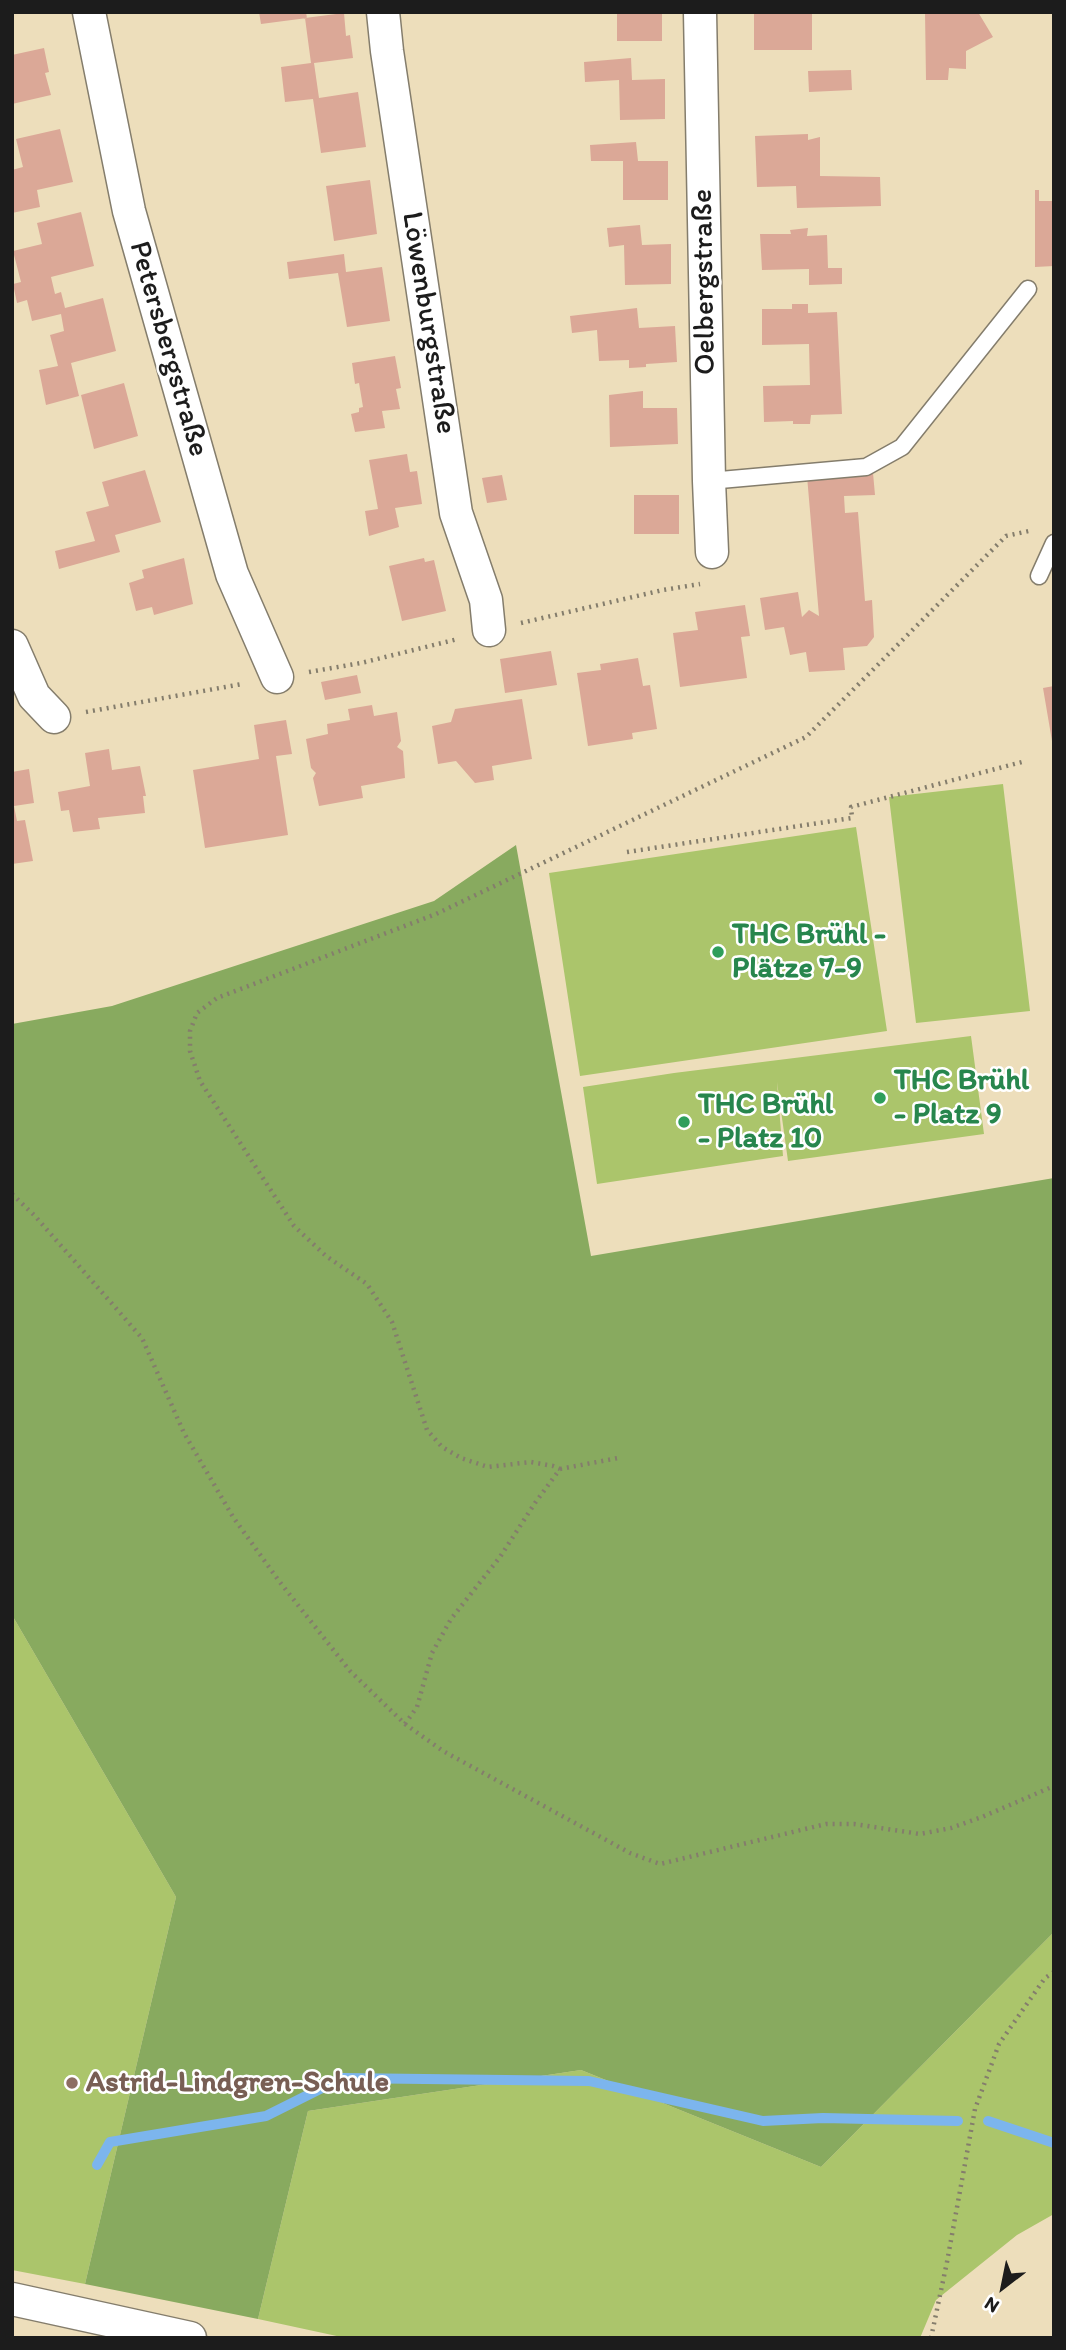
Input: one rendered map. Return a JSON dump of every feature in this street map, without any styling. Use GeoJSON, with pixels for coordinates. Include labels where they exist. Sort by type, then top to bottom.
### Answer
{"type":"FeatureCollection","features":[{"type":"Feature","properties":{"kind":"street","name":"Petersbergstraße"},"geometry":{"type":"LineString","coordinates":[[89,12],[129,211],[224,547],[232,574],[278,677]]}},
{"type":"Feature","properties":{"kind":"street","name":"Löwenburgstraße"},"geometry":{"type":"LineString","coordinates":[[383,12],[456,513],[486,600],[489,631]]}},
{"type":"Feature","properties":{"kind":"street","name":"Oelbergstraße"},"geometry":{"type":"LineString","coordinates":[[700,12],[712,552]]}},
{"type":"Feature","properties":{"kind":"street"},"geometry":{"type":"LineString","coordinates":[[12,646],[34,696],[54,718]]}},
{"type":"Feature","properties":{"kind":"street"},"geometry":{"type":"LineString","coordinates":[[12,2299],[190,2338]]}},
{"type":"Feature","properties":{"kind":"lane"},"geometry":{"type":"LineString","coordinates":[[709,481],[866,467],[902,447],[1028,289]]}},
{"type":"Feature","properties":{"kind":"lane"},"geometry":{"type":"LineString","coordinates":[[1039,576],[1054,542]]}},
{"type":"Feature","properties":{"kind":"path"},"geometry":{"type":"LineString","coordinates":[[618,1458],[560,1469],[531,1462],[488,1467],[461,1458],[442,1447],[427,1430],[392,1322],[367,1284],[326,1256],[294,1226],[200,1081],[191,1051],[190,1031],[197,1013],[217,998],[436,914],[806,737],[1006,536],[1030,531]]}},
{"type":"Feature","properties":{"kind":"path"},"geometry":{"type":"LineString","coordinates":[[361,663],[663,590],[705,584],[711,575],[712,552]]}},
{"type":"Feature","properties":{"kind":"path"},"geometry":{"type":"LineString","coordinates":[[167,697],[216,690]]}},
{"type":"Feature","properties":{"kind":"path"},"geometry":{"type":"LineString","coordinates":[[627,852],[852,818],[851,807],[1022,762]]}},
{"type":"Feature","properties":{"kind":"path"},"geometry":{"type":"LineString","coordinates":[[12,1194],[35,1216],[142,1338],[184,1433],[233,1517],[279,1581],[351,1671],[405,1724],[443,1751],[629,1853],[660,1864],[826,1824],[855,1824],[920,1834],[951,1828],[1054,1786]]}},
{"type":"Feature","properties":{"kind":"path"},"geometry":{"type":"LineString","coordinates":[[405,1724],[417,1707],[432,1653],[451,1619],[500,1558],[560,1469]]}},
{"type":"Feature","properties":{"kind":"path"},"geometry":{"type":"LineString","coordinates":[[931,2338],[975,2109],[999,2044],[1045,1978],[1054,1972]]}},
{"type":"Feature","properties":{"kind":"green space"},"geometry":{"type":"Polygon","coordinates":[[[1003,784],[1030,1011],[916,1023],[889,797],[1003,784]]]}},
{"type":"Feature","properties":{"kind":"green space","name":"THC Brühl - Plätze 7-9"},"geometry":{"type":"Polygon","coordinates":[[[856,827],[887,1031],[580,1076],[549,873],[856,827]]]}},
{"type":"Feature","properties":{"kind":"green space"},"geometry":{"type":"Polygon","coordinates":[[[516,845],[591,1256],[1054,1178],[1054,1932],[821,2167],[581,2070],[308,2111],[258,2319],[85,2284],[176,1897],[12,1615],[12,1024],[112,1006],[434,901],[516,845]]]}},
{"type":"Feature","properties":{"kind":"green space"},"geometry":{"type":"Polygon","coordinates":[[[971,1036],[984,1134],[788,1161],[777,1082],[783,1156],[597,1184],[583,1087],[971,1036]]]}},
{"type":"Feature","properties":{"kind":"green space","name":"Astrid-Lindgren-Schule"},"geometry":{"type":"Polygon","coordinates":[[[12,1615],[176,1897],[85,2284],[12,2270],[12,1615]]]}},
{"type":"Feature","properties":{"kind":"green space"},"geometry":{"type":"Polygon","coordinates":[[[1054,1932],[1054,2214],[1017,2235],[936,2300],[920,2338],[346,2338],[258,2319],[308,2111],[581,2070],[821,2167],[1054,1932]]]}},
{"type":"Feature","properties":{"kind":"building"},"geometry":{"type":"Polygon","coordinates":[[[259,12],[306,12],[307,18],[261,24],[259,12]]]}},
{"type":"Feature","properties":{"kind":"building"},"geometry":{"type":"Polygon","coordinates":[[[617,12],[662,12],[662,41],[617,41],[617,12]]]}},
{"type":"Feature","properties":{"kind":"building"},"geometry":{"type":"Polygon","coordinates":[[[754,12],[812,12],[812,50],[754,50],[754,12]]]}},
{"type":"Feature","properties":{"kind":"building"},"geometry":{"type":"Polygon","coordinates":[[[925,12],[978,12],[993,37],[966,51],[966,69],[949,68],[948,80],[926,80],[925,12]]]}},
{"type":"Feature","properties":{"kind":"building"},"geometry":{"type":"Polygon","coordinates":[[[344,13],[346,36],[350,35],[353,58],[314,63],[319,98],[358,92],[366,147],[321,153],[313,99],[285,102],[281,67],[311,63],[305,18],[344,13]]]}},
{"type":"Feature","properties":{"kind":"building"},"geometry":{"type":"Polygon","coordinates":[[[44,48],[49,72],[45,73],[51,95],[12,104],[12,55],[44,48]]]}},
{"type":"Feature","properties":{"kind":"building"},"geometry":{"type":"Polygon","coordinates":[[[631,58],[632,80],[665,79],[665,119],[620,120],[619,80],[585,82],[584,62],[631,58]]]}},
{"type":"Feature","properties":{"kind":"building"},"geometry":{"type":"Polygon","coordinates":[[[851,70],[852,90],[809,92],[808,71],[851,70]]]}},
{"type":"Feature","properties":{"kind":"building"},"geometry":{"type":"Polygon","coordinates":[[[60,129],[73,182],[37,190],[40,207],[12,213],[12,170],[23,167],[16,139],[60,129]]]}},
{"type":"Feature","properties":{"kind":"building"},"geometry":{"type":"Polygon","coordinates":[[[808,134],[808,140],[820,137],[820,176],[880,177],[881,206],[797,208],[796,186],[757,187],[755,136],[808,134]]]}},
{"type":"Feature","properties":{"kind":"building"},"geometry":{"type":"Polygon","coordinates":[[[636,142],[638,161],[668,161],[668,200],[623,200],[623,161],[591,161],[590,145],[636,142]]]}},
{"type":"Feature","properties":{"kind":"building"},"geometry":{"type":"Polygon","coordinates":[[[370,180],[377,234],[334,241],[326,186],[370,180]]]}},
{"type":"Feature","properties":{"kind":"building"},"geometry":{"type":"Polygon","coordinates":[[[1035,190],[1039,190],[1039,201],[1054,201],[1054,266],[1035,267],[1035,190]]]}},
{"type":"Feature","properties":{"kind":"building"},"geometry":{"type":"Polygon","coordinates":[[[81,212],[94,266],[51,277],[55,294],[61,292],[65,308],[103,298],[116,351],[71,363],[79,396],[46,405],[39,370],[58,366],[50,335],[64,331],[61,314],[32,321],[27,300],[17,303],[13,284],[21,282],[13,251],[42,244],[37,223],[81,212]]]}},
{"type":"Feature","properties":{"kind":"building"},"geometry":{"type":"Polygon","coordinates":[[[640,225],[642,245],[671,244],[671,284],[625,285],[624,245],[609,247],[607,228],[640,225]]]}},
{"type":"Feature","properties":{"kind":"building"},"geometry":{"type":"Polygon","coordinates":[[[808,228],[807,236],[827,235],[828,268],[842,268],[842,284],[809,285],[809,269],[762,270],[760,234],[791,234],[790,230],[808,228]]]}},
{"type":"Feature","properties":{"kind":"building"},"geometry":{"type":"Polygon","coordinates":[[[344,254],[346,272],[382,267],[390,321],[347,327],[338,273],[289,279],[287,262],[344,254]]]}},
{"type":"Feature","properties":{"kind":"building"},"geometry":{"type":"Polygon","coordinates":[[[792,304],[808,304],[808,313],[837,312],[842,414],[811,415],[810,424],[793,424],[793,421],[764,422],[763,386],[810,385],[809,344],[762,345],[762,309],[792,309],[792,304]]]}},
{"type":"Feature","properties":{"kind":"building"},"geometry":{"type":"Polygon","coordinates":[[[637,308],[639,328],[675,326],[677,362],[629,368],[629,360],[599,361],[597,330],[572,333],[570,316],[637,308]]]}},
{"type":"Feature","properties":{"kind":"building"},"geometry":{"type":"Polygon","coordinates":[[[395,356],[401,388],[396,389],[400,409],[382,411],[385,428],[355,432],[351,414],[359,412],[359,408],[363,407],[359,383],[355,384],[352,363],[395,356]]]}},
{"type":"Feature","properties":{"kind":"building"},"geometry":{"type":"Polygon","coordinates":[[[124,383],[138,436],[94,449],[81,395],[124,383]]]}},
{"type":"Feature","properties":{"kind":"building"},"geometry":{"type":"Polygon","coordinates":[[[643,391],[643,408],[677,408],[678,444],[610,447],[609,395],[643,391]]]}},
{"type":"Feature","properties":{"kind":"building"},"geometry":{"type":"Polygon","coordinates":[[[407,454],[410,472],[417,471],[422,504],[395,508],[399,527],[369,536],[365,511],[378,509],[369,460],[407,454]]]}},
{"type":"Feature","properties":{"kind":"building"},"geometry":{"type":"Polygon","coordinates":[[[145,470],[161,522],[115,535],[120,552],[59,569],[55,551],[95,541],[86,512],[109,506],[102,482],[145,470]]]}},
{"type":"Feature","properties":{"kind":"building"},"geometry":{"type":"Polygon","coordinates":[[[873,473],[875,495],[844,496],[845,513],[858,512],[865,601],[872,600],[874,637],[867,646],[843,648],[845,670],[809,672],[806,652],[790,655],[784,627],[765,630],[760,598],[798,592],[802,617],[809,610],[819,616],[807,476],[873,473]]]}},
{"type":"Feature","properties":{"kind":"building"},"geometry":{"type":"Polygon","coordinates":[[[502,475],[507,500],[487,503],[482,478],[502,475]]]}},
{"type":"Feature","properties":{"kind":"building"},"geometry":{"type":"Polygon","coordinates":[[[634,495],[679,495],[679,534],[634,534],[634,495]]]}},
{"type":"Feature","properties":{"kind":"building"},"geometry":{"type":"Polygon","coordinates":[[[184,558],[193,604],[154,615],[152,607],[136,611],[129,583],[144,578],[142,570],[184,558]]]}},
{"type":"Feature","properties":{"kind":"building"},"geometry":{"type":"Polygon","coordinates":[[[424,558],[425,562],[434,560],[446,611],[402,621],[389,566],[424,558]]]}},
{"type":"Feature","properties":{"kind":"building"},"geometry":{"type":"Polygon","coordinates":[[[745,605],[750,636],[741,637],[747,678],[680,687],[673,633],[698,630],[695,612],[745,605]]]}},
{"type":"Feature","properties":{"kind":"building"},"geometry":{"type":"Polygon","coordinates":[[[551,651],[557,685],[505,693],[500,659],[551,651]]]}},
{"type":"Feature","properties":{"kind":"building"},"geometry":{"type":"Polygon","coordinates":[[[638,658],[643,686],[650,685],[657,729],[632,733],[633,739],[588,746],[577,673],[601,670],[600,664],[638,658]]]}},
{"type":"Feature","properties":{"kind":"building"},"geometry":{"type":"Polygon","coordinates":[[[357,675],[361,693],[325,700],[321,682],[357,675]]]}},
{"type":"Feature","properties":{"kind":"building"},"geometry":{"type":"Polygon","coordinates":[[[1054,686],[1054,740],[1052,741],[1043,688],[1054,686]]]}},
{"type":"Feature","properties":{"kind":"building"},"geometry":{"type":"Polygon","coordinates":[[[522,699],[532,759],[492,766],[494,780],[475,783],[456,761],[438,764],[432,726],[451,722],[455,709],[522,699]]]}},
{"type":"Feature","properties":{"kind":"building"},"geometry":{"type":"Polygon","coordinates":[[[372,705],[374,716],[397,712],[401,741],[397,747],[403,751],[405,778],[361,786],[363,798],[319,806],[313,778],[316,773],[311,768],[306,739],[328,734],[327,724],[350,720],[348,709],[372,705]]]}},
{"type":"Feature","properties":{"kind":"building"},"geometry":{"type":"Polygon","coordinates":[[[286,720],[292,754],[276,756],[288,835],[205,848],[193,770],[259,759],[254,725],[286,720]]]}},
{"type":"Feature","properties":{"kind":"building"},"geometry":{"type":"Polygon","coordinates":[[[109,749],[112,770],[140,766],[146,796],[143,796],[145,813],[98,818],[100,829],[73,832],[69,810],[61,811],[58,792],[90,786],[85,753],[109,749]]]}},
{"type":"Feature","properties":{"kind":"building"},"geometry":{"type":"Polygon","coordinates":[[[29,769],[34,803],[14,806],[17,821],[25,820],[33,861],[12,864],[12,772],[29,769]]]}},
{"type":"Feature","properties":{"kind":"waterway"},"geometry":{"type":"LineString","coordinates":[[97,2165],[110,2142],[266,2116],[342,2078],[589,2081],[763,2121],[823,2118],[958,2121]]}},
{"type":"Feature","properties":{"kind":"waterway"},"geometry":{"type":"LineString","coordinates":[[988,2121],[1054,2143]]}},
{"type":"Feature","properties":{"kind":"place","name":"THC Brühl - Plätze 7-9"},"geometry":{"type":"Point","coordinates":[718,952]}},
{"type":"Feature","properties":{"kind":"place","name":"THC Brühl - Platz 9"},"geometry":{"type":"Point","coordinates":[880,1098]}},
{"type":"Feature","properties":{"kind":"place","name":"THC Brühl - Platz 10"},"geometry":{"type":"Point","coordinates":[684,1122]}},
{"type":"Feature","properties":{"kind":"place","name":"Astrid-Lindgren-Schule"},"geometry":{"type":"Point","coordinates":[72,2083]}}]}
